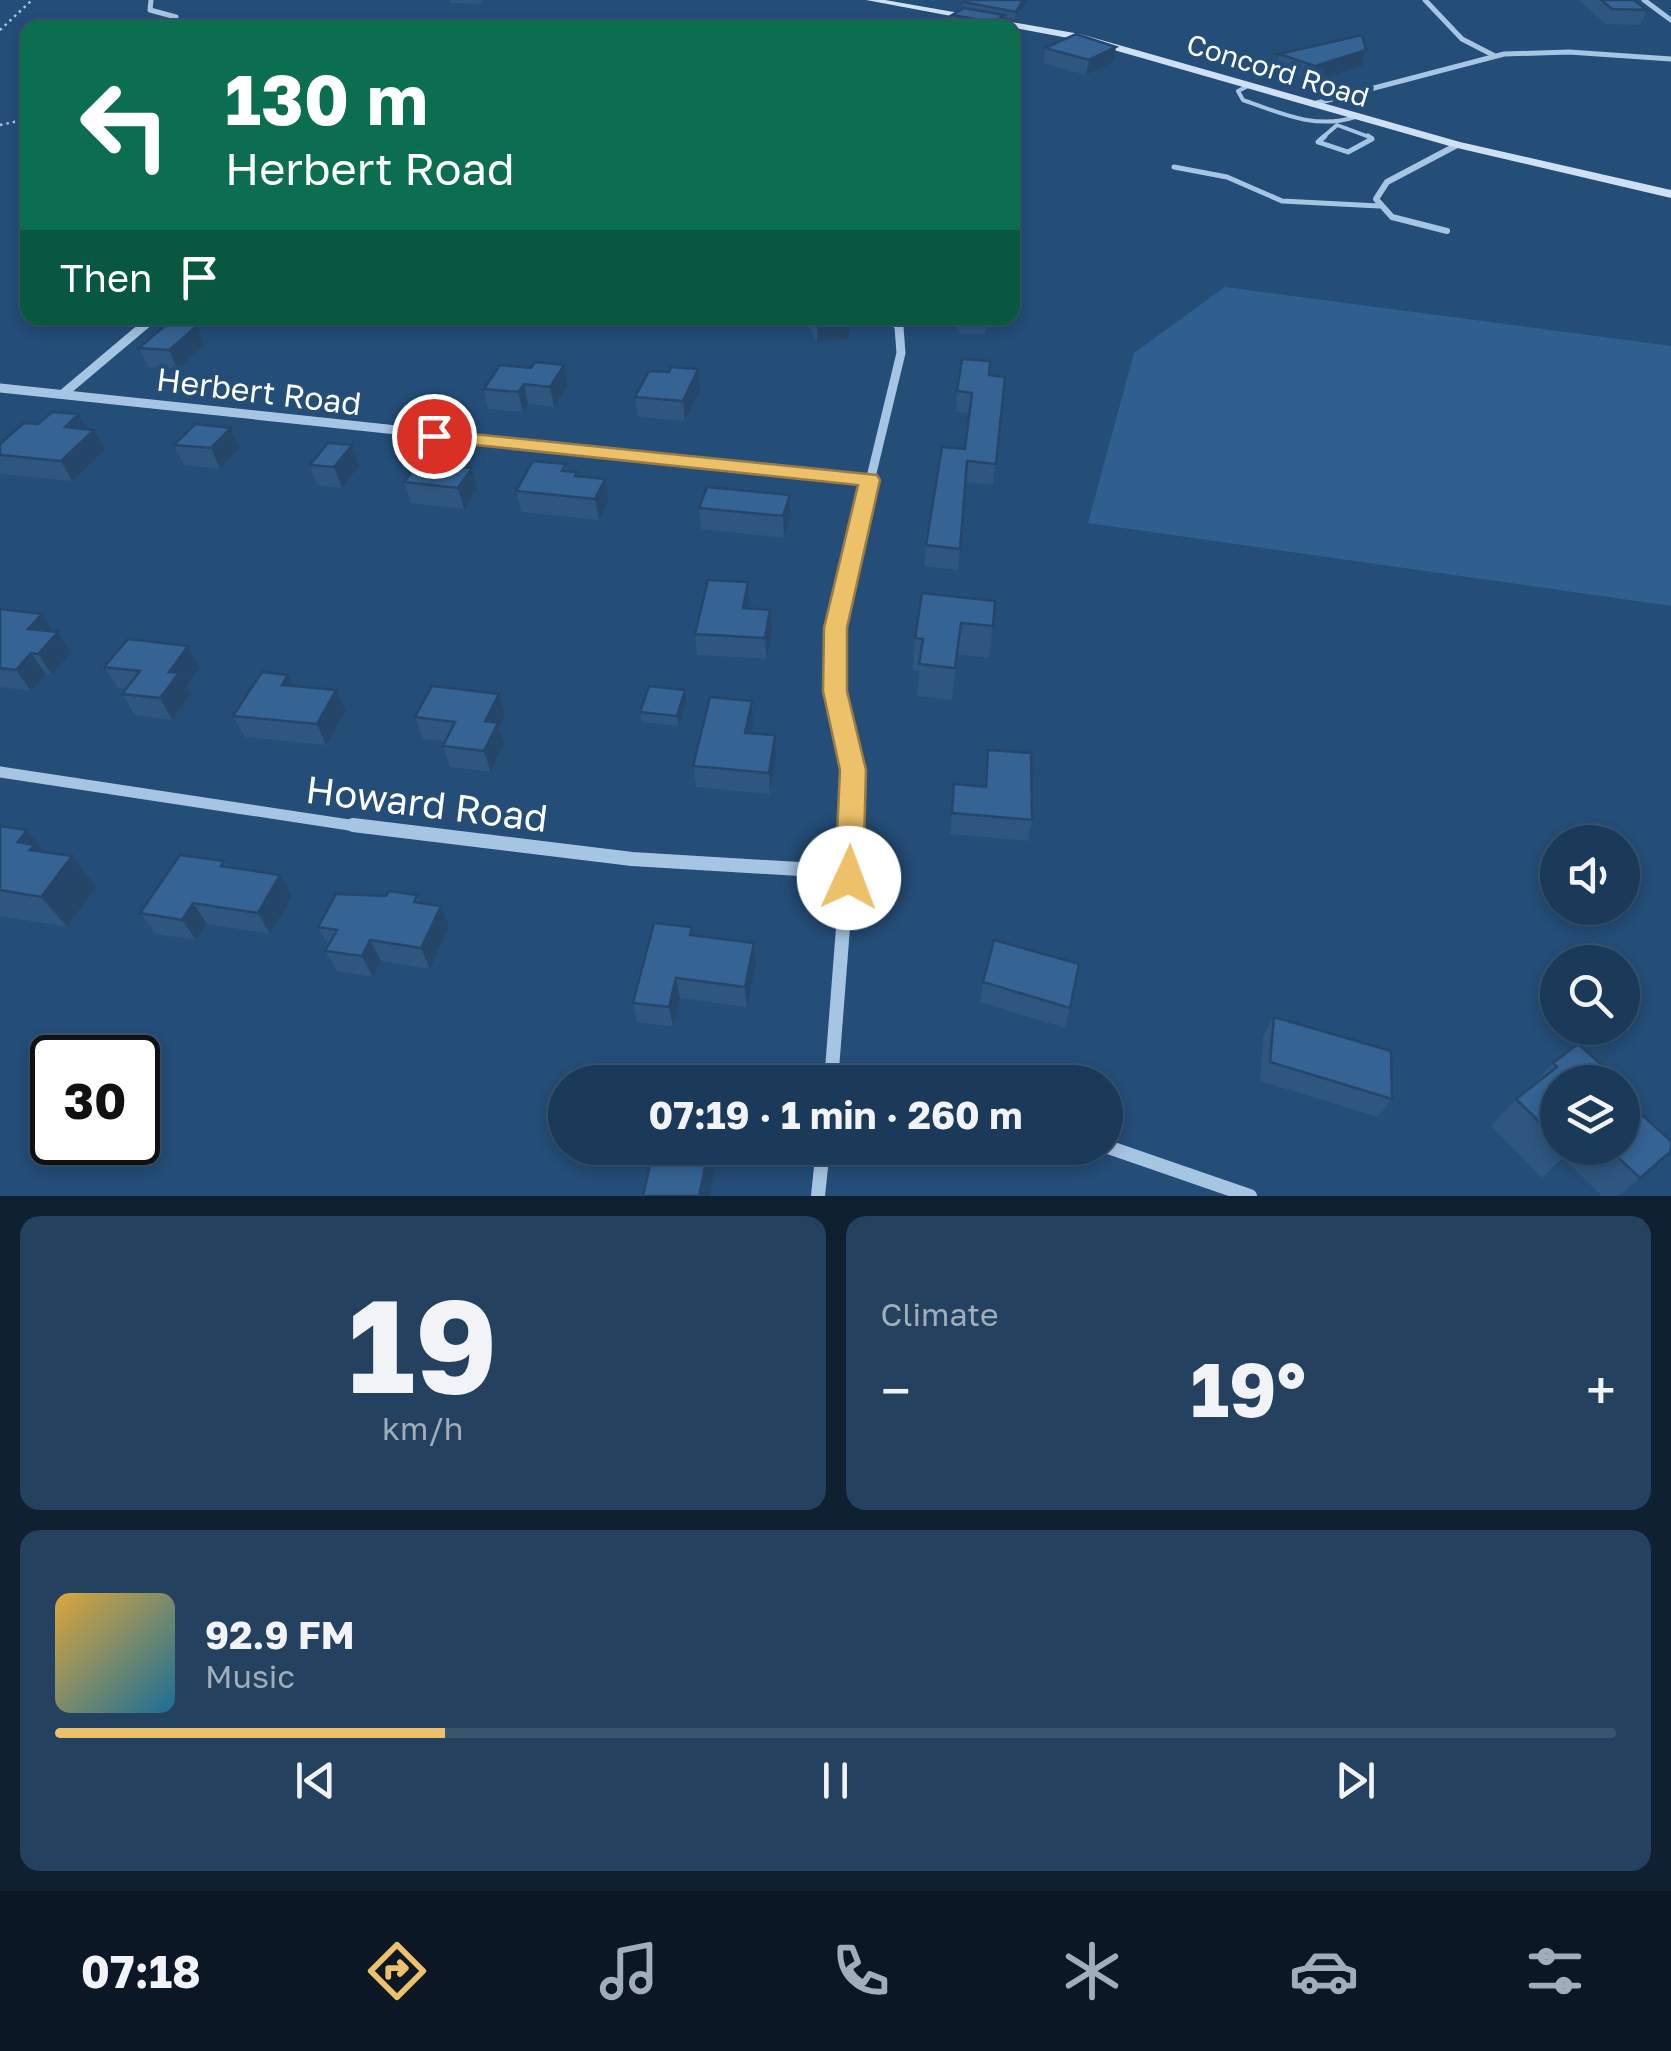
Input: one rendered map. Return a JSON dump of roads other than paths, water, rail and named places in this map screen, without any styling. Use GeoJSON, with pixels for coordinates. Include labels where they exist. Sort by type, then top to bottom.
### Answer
{"type":"FeatureCollection","features":[{"type":"Feature","properties":{"kind":"main road","name":"Concord Road"},"geometry":{"type":"LineString","coordinates":[[870,0],[988,20]]}},
{"type":"Feature","properties":{"kind":"main road","name":"Concord Road"},"geometry":{"type":"LineString","coordinates":[[1020,26],[1080,38],[1457,146],[1671,194]]}},
{"type":"Feature","properties":{"kind":"street"},"geometry":{"type":"LineString","coordinates":[[151,0],[150,10],[176,17]]}},
{"type":"Feature","properties":{"kind":"street"},"geometry":{"type":"LineString","coordinates":[[1425,0],[1462,39],[1493,56]]}},
{"type":"Feature","properties":{"kind":"street"},"geometry":{"type":"LineString","coordinates":[[1644,0],[1671,20]]}},
{"type":"Feature","properties":{"kind":"street"},"geometry":{"type":"LineString","coordinates":[[954,20],[962,15]]}},
{"type":"Feature","properties":{"kind":"street"},"geometry":{"type":"LineString","coordinates":[[1313,104],[1493,56],[1569,52],[1671,59]]}},
{"type":"Feature","properties":{"kind":"street"},"geometry":{"type":"LineString","coordinates":[[1448,231],[1392,217],[1379,206],[1377,193],[1387,182],[1457,146]]}},
{"type":"Feature","properties":{"kind":"street"},"geometry":{"type":"LineString","coordinates":[[64,393],[145,325]]}},
{"type":"Feature","properties":{"kind":"street"},"geometry":{"type":"LineString","coordinates":[[832,1065],[849,872],[853,770],[835,691],[835,628],[901,353],[897,325]]}},
{"type":"Feature","properties":{"kind":"street","name":"Herbert Road"},"geometry":{"type":"LineString","coordinates":[[0,388],[366,430],[870,480]]}},
{"type":"Feature","properties":{"kind":"street","name":"Howard Road"},"geometry":{"type":"LineString","coordinates":[[0,772],[391,831],[614,857],[849,872]]}},
{"type":"Feature","properties":{"kind":"street"},"geometry":{"type":"LineString","coordinates":[[1123,1152],[1250,1196]]}},
{"type":"Feature","properties":{"kind":"street"},"geometry":{"type":"LineString","coordinates":[[818,1196],[821,1165]]}},
{"type":"Feature","properties":{"kind":"lane"},"geometry":{"type":"LineString","coordinates":[[1250,85],[1238,91],[1243,100],[1337,125],[1372,139],[1348,152],[1322,145],[1318,142],[1337,125],[1355,116]]}},
{"type":"Feature","properties":{"kind":"lane"},"geometry":{"type":"LineString","coordinates":[[1174,166],[1228,177],[1282,201],[1379,206]]}}]}
